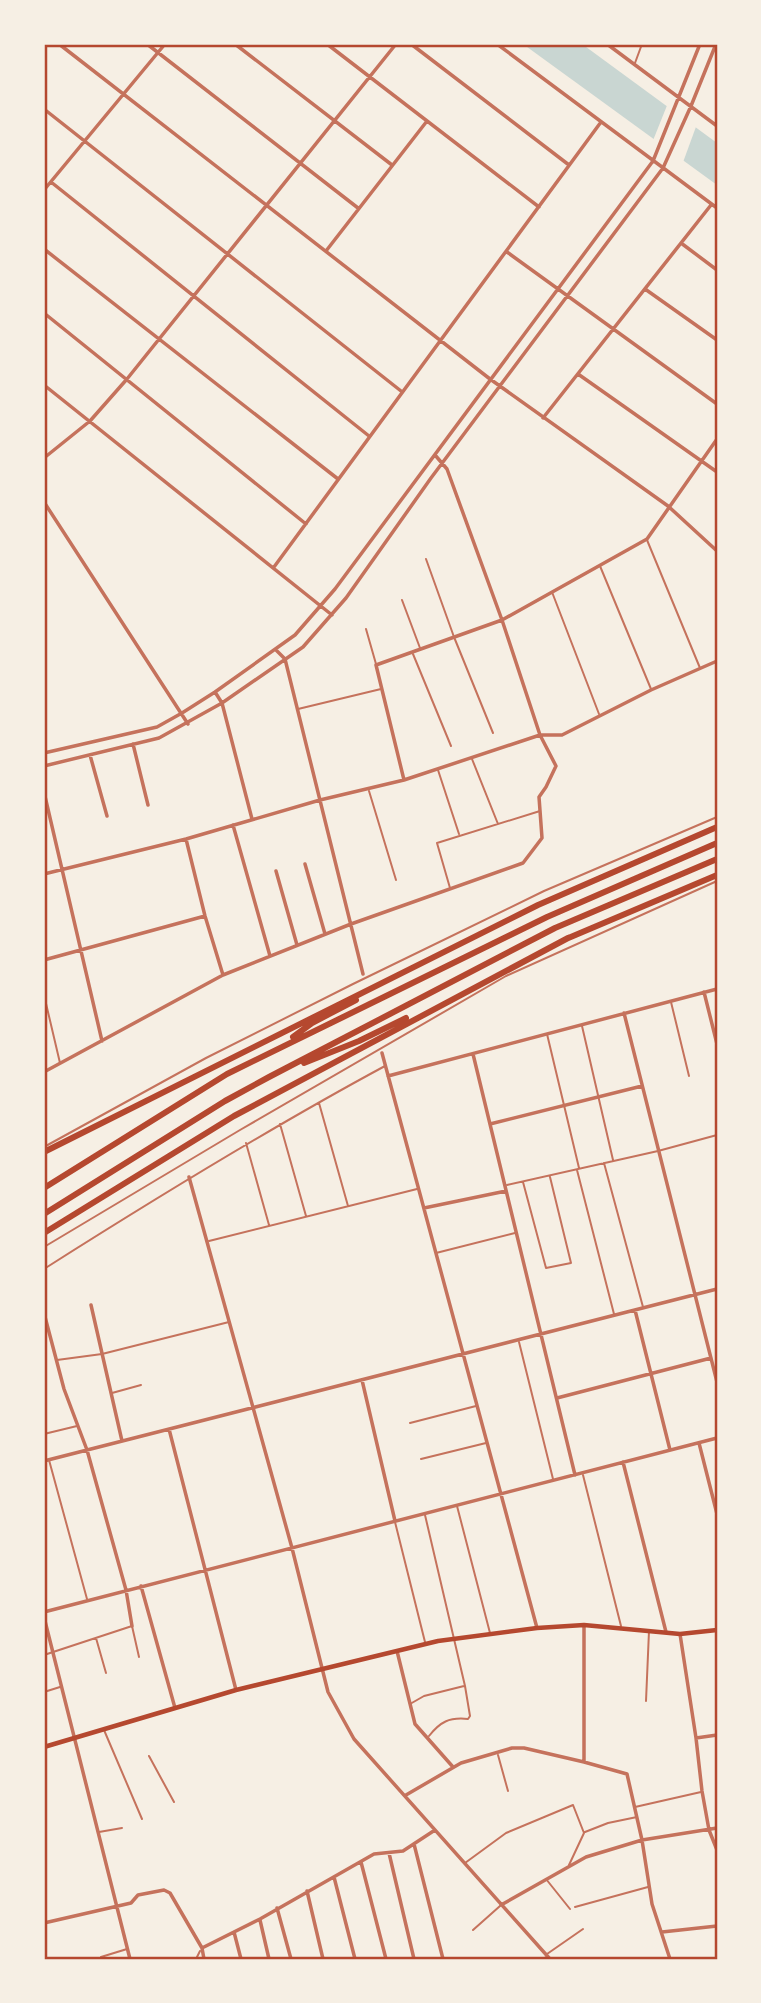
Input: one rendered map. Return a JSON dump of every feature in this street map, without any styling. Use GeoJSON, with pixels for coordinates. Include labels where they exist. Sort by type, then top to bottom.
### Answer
{"type":"FeatureCollection","features":[{"type":"Feature","properties":{"kind":"highway"},"geometry":{"type":"LineString","coordinates":[[44,1150],[538,905],[717,827]]}},
{"type":"Feature","properties":{"kind":"highway"},"geometry":{"type":"LineString","coordinates":[[44,1188],[227,1073],[547,917],[717,843]]}},
{"type":"Feature","properties":{"kind":"highway"},"geometry":{"type":"LineString","coordinates":[[44,1214],[225,1101],[269,1077],[555,928],[717,859]]}},
{"type":"Feature","properties":{"kind":"highway"},"geometry":{"type":"LineString","coordinates":[[269,1077],[359,1041],[568,938],[717,874]]}},
{"type":"Feature","properties":{"kind":"highway"},"geometry":{"type":"LineString","coordinates":[[276,1049],[312,1023],[538,905]]}},
{"type":"Feature","properties":{"kind":"highway"},"geometry":{"type":"LineString","coordinates":[[44,1233],[234,1116],[568,938]]}},
{"type":"Feature","properties":{"kind":"main road"},"geometry":{"type":"LineString","coordinates":[[44,1747],[236,1690],[425,1644],[537,1628],[584,1625],[680,1634],[717,1630]]}},
{"type":"Feature","properties":{"kind":"street"},"geometry":{"type":"LineString","coordinates":[[59,44],[490,379],[668,506],[717,551]]}},
{"type":"Feature","properties":{"kind":"street"},"geometry":{"type":"LineString","coordinates":[[147,44],[358,208]]}},
{"type":"Feature","properties":{"kind":"street"},"geometry":{"type":"LineString","coordinates":[[44,190],[164,44]]}},
{"type":"Feature","properties":{"kind":"street"},"geometry":{"type":"LineString","coordinates":[[234,44],[392,165]]}},
{"type":"Feature","properties":{"kind":"street"},"geometry":{"type":"LineString","coordinates":[[327,44],[539,207]]}},
{"type":"Feature","properties":{"kind":"street"},"geometry":{"type":"LineString","coordinates":[[44,458],[90,421],[127,379],[396,44]]}},
{"type":"Feature","properties":{"kind":"street"},"geometry":{"type":"LineString","coordinates":[[411,44],[569,166]]}},
{"type":"Feature","properties":{"kind":"street"},"geometry":{"type":"LineString","coordinates":[[497,44],[717,208]]}},
{"type":"Feature","properties":{"kind":"street"},"geometry":{"type":"LineString","coordinates":[[607,44],[717,125]]}},
{"type":"Feature","properties":{"kind":"street"},"geometry":{"type":"LineString","coordinates":[[44,753],[157,727],[215,692],[295,635],[321,605],[435,455],[653,160],[700,44]]}},
{"type":"Feature","properties":{"kind":"street"},"geometry":{"type":"LineString","coordinates":[[44,766],[159,738],[222,704],[303,647],[332,615],[663,168],[716,44]]}},
{"type":"Feature","properties":{"kind":"street"},"geometry":{"type":"LineString","coordinates":[[44,109],[401,391]]}},
{"type":"Feature","properties":{"kind":"street"},"geometry":{"type":"LineString","coordinates":[[326,251],[427,121]]}},
{"type":"Feature","properties":{"kind":"street"},"geometry":{"type":"LineString","coordinates":[[274,567],[601,122]]}},
{"type":"Feature","properties":{"kind":"street"},"geometry":{"type":"LineString","coordinates":[[51,182],[370,436]]}},
{"type":"Feature","properties":{"kind":"street"},"geometry":{"type":"LineString","coordinates":[[544,418],[712,204]]}},
{"type":"Feature","properties":{"kind":"street"},"geometry":{"type":"LineString","coordinates":[[681,243],[717,270]]}},
{"type":"Feature","properties":{"kind":"street"},"geometry":{"type":"LineString","coordinates":[[44,249],[338,479]]}},
{"type":"Feature","properties":{"kind":"street"},"geometry":{"type":"LineString","coordinates":[[507,251],[717,404]]}},
{"type":"Feature","properties":{"kind":"street"},"geometry":{"type":"LineString","coordinates":[[645,289],[717,340]]}},
{"type":"Feature","properties":{"kind":"street"},"geometry":{"type":"LineString","coordinates":[[44,313],[306,524]]}},
{"type":"Feature","properties":{"kind":"street"},"geometry":{"type":"LineString","coordinates":[[578,374],[717,472]]}},
{"type":"Feature","properties":{"kind":"street"},"geometry":{"type":"LineString","coordinates":[[44,385],[332,615]]}},
{"type":"Feature","properties":{"kind":"street"},"geometry":{"type":"LineString","coordinates":[[404,780],[376,665],[502,620],[647,539],[717,439]]}},
{"type":"Feature","properties":{"kind":"street"},"geometry":{"type":"LineString","coordinates":[[44,1073],[223,975],[351,924],[523,863],[542,838],[539,797],[547,787],[556,766],[540,736],[502,620],[443,462],[435,455]]}},
{"type":"Feature","properties":{"kind":"street"},"geometry":{"type":"LineString","coordinates":[[44,502],[188,724]]}},
{"type":"Feature","properties":{"kind":"street"},"geometry":{"type":"LineString","coordinates":[[276,650],[285,659],[363,974]]}},
{"type":"Feature","properties":{"kind":"street"},"geometry":{"type":"LineString","coordinates":[[44,874],[186,839],[320,800],[369,790],[540,736],[562,735],[651,690],[717,661]]}},
{"type":"Feature","properties":{"kind":"street"},"geometry":{"type":"LineString","coordinates":[[215,692],[222,704],[252,819]]}},
{"type":"Feature","properties":{"kind":"street"},"geometry":{"type":"LineString","coordinates":[[133,744],[148,805]]}},
{"type":"Feature","properties":{"kind":"street"},"geometry":{"type":"LineString","coordinates":[[90,755],[107,816]]}},
{"type":"Feature","properties":{"kind":"street"},"geometry":{"type":"LineString","coordinates":[[44,792],[102,1041]]}},
{"type":"Feature","properties":{"kind":"street"},"geometry":{"type":"LineString","coordinates":[[233,825],[270,956]]}},
{"type":"Feature","properties":{"kind":"street"},"geometry":{"type":"LineString","coordinates":[[186,839],[223,975]]}},
{"type":"Feature","properties":{"kind":"street"},"geometry":{"type":"LineString","coordinates":[[305,864],[326,934]]}},
{"type":"Feature","properties":{"kind":"street"},"geometry":{"type":"LineString","coordinates":[[276,871],[297,945]]}},
{"type":"Feature","properties":{"kind":"street"},"geometry":{"type":"LineString","coordinates":[[44,960],[205,916]]}},
{"type":"Feature","properties":{"kind":"street"},"geometry":{"type":"LineString","coordinates":[[388,1076],[717,989]]}},
{"type":"Feature","properties":{"kind":"street"},"geometry":{"type":"LineString","coordinates":[[704,992],[717,1044]]}},
{"type":"Feature","properties":{"kind":"street"},"geometry":{"type":"LineString","coordinates":[[624,1013],[717,1382]]}},
{"type":"Feature","properties":{"kind":"street"},"geometry":{"type":"LineString","coordinates":[[382,1053],[537,1628]]}},
{"type":"Feature","properties":{"kind":"street"},"geometry":{"type":"LineString","coordinates":[[473,1054],[575,1475]]}},
{"type":"Feature","properties":{"kind":"street"},"geometry":{"type":"LineString","coordinates":[[490,1124],[642,1086]]}},
{"type":"Feature","properties":{"kind":"street"},"geometry":{"type":"LineString","coordinates":[[189,1177],[255,1407],[328,1692],[354,1739],[548,1957],[542,1959]]}},
{"type":"Feature","properties":{"kind":"street"},"geometry":{"type":"LineString","coordinates":[[424,1208],[505,1189]]}},
{"type":"Feature","properties":{"kind":"street"},"geometry":{"type":"LineString","coordinates":[[46,1461],[717,1289]]}},
{"type":"Feature","properties":{"kind":"street"},"geometry":{"type":"LineString","coordinates":[[90,1305],[122,1441]]}},
{"type":"Feature","properties":{"kind":"street"},"geometry":{"type":"LineString","coordinates":[[635,1310],[670,1450]]}},
{"type":"Feature","properties":{"kind":"street"},"geometry":{"type":"LineString","coordinates":[[44,1312],[56,1360],[87,1450],[126,1590],[132,1626]]}},
{"type":"Feature","properties":{"kind":"street"},"geometry":{"type":"LineString","coordinates":[[556,1399],[711,1358]]}},
{"type":"Feature","properties":{"kind":"street"},"geometry":{"type":"LineString","coordinates":[[362,1380],[395,1521]]}},
{"type":"Feature","properties":{"kind":"street"},"geometry":{"type":"LineString","coordinates":[[169,1429],[236,1690]]}},
{"type":"Feature","properties":{"kind":"street"},"geometry":{"type":"LineString","coordinates":[[130,1959],[44,1614],[141,1586],[717,1438]]}},
{"type":"Feature","properties":{"kind":"street"},"geometry":{"type":"LineString","coordinates":[[699,1443],[717,1514]]}},
{"type":"Feature","properties":{"kind":"street"},"geometry":{"type":"LineString","coordinates":[[623,1462],[666,1632]]}},
{"type":"Feature","properties":{"kind":"street"},"geometry":{"type":"LineString","coordinates":[[141,1586],[175,1708]]}},
{"type":"Feature","properties":{"kind":"street"},"geometry":{"type":"LineString","coordinates":[[584,1625],[584,1762]]}},
{"type":"Feature","properties":{"kind":"street"},"geometry":{"type":"LineString","coordinates":[[680,1634],[702,1791],[709,1830],[717,1850]]}},
{"type":"Feature","properties":{"kind":"street"},"geometry":{"type":"LineString","coordinates":[[397,1651],[415,1724],[453,1767]]}},
{"type":"Feature","properties":{"kind":"street"},"geometry":{"type":"LineString","coordinates":[[696,1738],[717,1735]]}},
{"type":"Feature","properties":{"kind":"street"},"geometry":{"type":"LineString","coordinates":[[406,1795],[453,1767],[518,1747],[626,1774],[642,1840],[649,1887],[670,1959]]}},
{"type":"Feature","properties":{"kind":"street"},"geometry":{"type":"LineString","coordinates":[[501,1905],[569,1865],[596,1854],[642,1840],[717,1828]]}},
{"type":"Feature","properties":{"kind":"street"},"geometry":{"type":"LineString","coordinates":[[202,1948],[260,1920],[374,1854],[403,1851],[435,1830]]}},
{"type":"Feature","properties":{"kind":"street"},"geometry":{"type":"LineString","coordinates":[[414,1844],[443,1959]]}},
{"type":"Feature","properties":{"kind":"street"},"geometry":{"type":"LineString","coordinates":[[389,1853],[415,1959]]}},
{"type":"Feature","properties":{"kind":"street"},"geometry":{"type":"LineString","coordinates":[[361,1862],[386,1959]]}},
{"type":"Feature","properties":{"kind":"street"},"geometry":{"type":"LineString","coordinates":[[334,1877],[355,1959]]}},
{"type":"Feature","properties":{"kind":"street"},"geometry":{"type":"LineString","coordinates":[[44,1923],[134,1902],[138,1895],[158,1890],[167,1891],[202,1948],[204,1959]]}},
{"type":"Feature","properties":{"kind":"street"},"geometry":{"type":"LineString","coordinates":[[307,1891],[323,1959]]}},
{"type":"Feature","properties":{"kind":"street"},"geometry":{"type":"LineString","coordinates":[[277,1908],[290,1959]]}},
{"type":"Feature","properties":{"kind":"street"},"geometry":{"type":"LineString","coordinates":[[260,1920],[269,1959]]}},
{"type":"Feature","properties":{"kind":"street"},"geometry":{"type":"LineString","coordinates":[[662,1933],[717,1926]]}},
{"type":"Feature","properties":{"kind":"street"},"geometry":{"type":"LineString","coordinates":[[234,1932],[241,1959]]}},
{"type":"Feature","properties":{"kind":"lane"},"geometry":{"type":"LineString","coordinates":[[634,64],[642,44]]}},
{"type":"Feature","properties":{"kind":"lane"},"geometry":{"type":"LineString","coordinates":[[711,56],[717,58]]}},
{"type":"Feature","properties":{"kind":"lane"},"geometry":{"type":"LineString","coordinates":[[647,539],[700,669]]}},
{"type":"Feature","properties":{"kind":"lane"},"geometry":{"type":"LineString","coordinates":[[426,559],[493,733]]}},
{"type":"Feature","properties":{"kind":"lane"},"geometry":{"type":"LineString","coordinates":[[600,566],[651,690]]}},
{"type":"Feature","properties":{"kind":"lane"},"geometry":{"type":"LineString","coordinates":[[552,591],[600,715]]}},
{"type":"Feature","properties":{"kind":"lane"},"geometry":{"type":"LineString","coordinates":[[402,600],[420,649]]}},
{"type":"Feature","properties":{"kind":"lane"},"geometry":{"type":"LineString","coordinates":[[366,629],[376,665]]}},
{"type":"Feature","properties":{"kind":"lane"},"geometry":{"type":"LineString","coordinates":[[412,653],[451,747]]}},
{"type":"Feature","properties":{"kind":"lane"},"geometry":{"type":"LineString","coordinates":[[298,709],[382,688]]}},
{"type":"Feature","properties":{"kind":"lane"},"geometry":{"type":"LineString","coordinates":[[472,758],[498,824]]}},
{"type":"Feature","properties":{"kind":"lane"},"geometry":{"type":"LineString","coordinates":[[437,769],[460,836]]}},
{"type":"Feature","properties":{"kind":"lane"},"geometry":{"type":"LineString","coordinates":[[369,790],[396,880]]}},
{"type":"Feature","properties":{"kind":"lane"},"geometry":{"type":"LineString","coordinates":[[451,888],[437,843],[540,811]]}},
{"type":"Feature","properties":{"kind":"lane"},"geometry":{"type":"LineString","coordinates":[[44,1150],[206,1058],[353,984],[544,891],[717,817]]}},
{"type":"Feature","properties":{"kind":"lane"},"geometry":{"type":"LineString","coordinates":[[44,1247],[263,1116],[506,976],[717,881]]}},
{"type":"Feature","properties":{"kind":"lane"},"geometry":{"type":"LineString","coordinates":[[44,995],[60,1064]]}},
{"type":"Feature","properties":{"kind":"lane"},"geometry":{"type":"LineString","coordinates":[[671,1001],[688,1076]]}},
{"type":"Feature","properties":{"kind":"lane"},"geometry":{"type":"LineString","coordinates":[[582,1024],[614,1161]]}},
{"type":"Feature","properties":{"kind":"lane"},"geometry":{"type":"LineString","coordinates":[[547,1034],[614,1315]]}},
{"type":"Feature","properties":{"kind":"lane"},"geometry":{"type":"LineString","coordinates":[[44,1269],[246,1143],[385,1066]]}},
{"type":"Feature","properties":{"kind":"lane"},"geometry":{"type":"LineString","coordinates":[[319,1102],[348,1207]]}},
{"type":"Feature","properties":{"kind":"lane"},"geometry":{"type":"LineString","coordinates":[[280,1123],[306,1217]]}},
{"type":"Feature","properties":{"kind":"lane"},"geometry":{"type":"LineString","coordinates":[[505,1189],[523,1182],[717,1135]]}},
{"type":"Feature","properties":{"kind":"lane"},"geometry":{"type":"LineString","coordinates":[[246,1143],[270,1226]]}},
{"type":"Feature","properties":{"kind":"lane"},"geometry":{"type":"LineString","coordinates":[[604,1163],[643,1308]]}},
{"type":"Feature","properties":{"kind":"lane"},"geometry":{"type":"LineString","coordinates":[[523,1182],[545,1268],[571,1263],[550,1176]]}},
{"type":"Feature","properties":{"kind":"lane"},"geometry":{"type":"LineString","coordinates":[[208,1242],[418,1189]]}},
{"type":"Feature","properties":{"kind":"lane"},"geometry":{"type":"LineString","coordinates":[[436,1253],[516,1233]]}},
{"type":"Feature","properties":{"kind":"lane"},"geometry":{"type":"LineString","coordinates":[[56,1360],[102,1354],[230,1322]]}},
{"type":"Feature","properties":{"kind":"lane"},"geometry":{"type":"LineString","coordinates":[[518,1340],[554,1480]]}},
{"type":"Feature","properties":{"kind":"lane"},"geometry":{"type":"LineString","coordinates":[[111,1393],[141,1385]]}},
{"type":"Feature","properties":{"kind":"lane"},"geometry":{"type":"LineString","coordinates":[[410,1423],[477,1405]]}},
{"type":"Feature","properties":{"kind":"lane"},"geometry":{"type":"LineString","coordinates":[[44,1434],[78,1425]]}},
{"type":"Feature","properties":{"kind":"lane"},"geometry":{"type":"LineString","coordinates":[[421,1459],[487,1442]]}},
{"type":"Feature","properties":{"kind":"lane"},"geometry":{"type":"LineString","coordinates":[[46,1461],[87,1601]]}},
{"type":"Feature","properties":{"kind":"lane"},"geometry":{"type":"LineString","coordinates":[[582,1473],[621,1627]]}},
{"type":"Feature","properties":{"kind":"lane"},"geometry":{"type":"LineString","coordinates":[[457,1505],[490,1634]]}},
{"type":"Feature","properties":{"kind":"lane"},"geometry":{"type":"LineString","coordinates":[[425,1514],[470,1718],[448,1719],[440,1723],[427,1738]]}},
{"type":"Feature","properties":{"kind":"lane"},"geometry":{"type":"LineString","coordinates":[[395,1521],[425,1644]]}},
{"type":"Feature","properties":{"kind":"lane"},"geometry":{"type":"LineString","coordinates":[[44,1655],[132,1626],[139,1657]]}},
{"type":"Feature","properties":{"kind":"lane"},"geometry":{"type":"LineString","coordinates":[[646,1702],[649,1630]]}},
{"type":"Feature","properties":{"kind":"lane"},"geometry":{"type":"LineString","coordinates":[[96,1637],[106,1673]]}},
{"type":"Feature","properties":{"kind":"lane"},"geometry":{"type":"LineString","coordinates":[[410,1704],[424,1696],[465,1686]]}},
{"type":"Feature","properties":{"kind":"lane"},"geometry":{"type":"LineString","coordinates":[[44,1692],[61,1687]]}},
{"type":"Feature","properties":{"kind":"lane"},"geometry":{"type":"LineString","coordinates":[[103,1728],[142,1819]]}},
{"type":"Feature","properties":{"kind":"lane"},"geometry":{"type":"LineString","coordinates":[[497,1752],[508,1791]]}},
{"type":"Feature","properties":{"kind":"lane"},"geometry":{"type":"LineString","coordinates":[[149,1756],[174,1801]]}},
{"type":"Feature","properties":{"kind":"lane"},"geometry":{"type":"LineString","coordinates":[[635,1807],[702,1791]]}},
{"type":"Feature","properties":{"kind":"lane"},"geometry":{"type":"LineString","coordinates":[[464,1863],[506,1833],[573,1805],[584,1833]]}},
{"type":"Feature","properties":{"kind":"lane"},"geometry":{"type":"LineString","coordinates":[[569,1865],[584,1833],[608,1823],[637,1817]]}},
{"type":"Feature","properties":{"kind":"lane"},"geometry":{"type":"LineString","coordinates":[[98,1832],[122,1828]]}},
{"type":"Feature","properties":{"kind":"lane"},"geometry":{"type":"LineString","coordinates":[[546,1879],[570,1909]]}},
{"type":"Feature","properties":{"kind":"lane"},"geometry":{"type":"LineString","coordinates":[[575,1908],[649,1887]]}},
{"type":"Feature","properties":{"kind":"lane"},"geometry":{"type":"LineString","coordinates":[[473,1930],[501,1905]]}},
{"type":"Feature","properties":{"kind":"lane"},"geometry":{"type":"LineString","coordinates":[[548,1957],[583,1929]]}},
{"type":"Feature","properties":{"kind":"lane"},"geometry":{"type":"LineString","coordinates":[[196,1959],[202,1948]]}},
{"type":"Feature","properties":{"kind":"lane"},"geometry":{"type":"LineString","coordinates":[[102,1956],[128,1949]]}},
{"type":"Feature","properties":{"kind":"shaded area"},"geometry":{"type":"Polygon","coordinates":[[[523,44],[582,44],[717,143],[717,185],[523,44]]]}},
{"type":"Feature","properties":{"kind":"pier"},"geometry":{"type":"Polygon","coordinates":[[[668,103],[697,124],[682,165],[652,143],[668,103]]]}}]}
